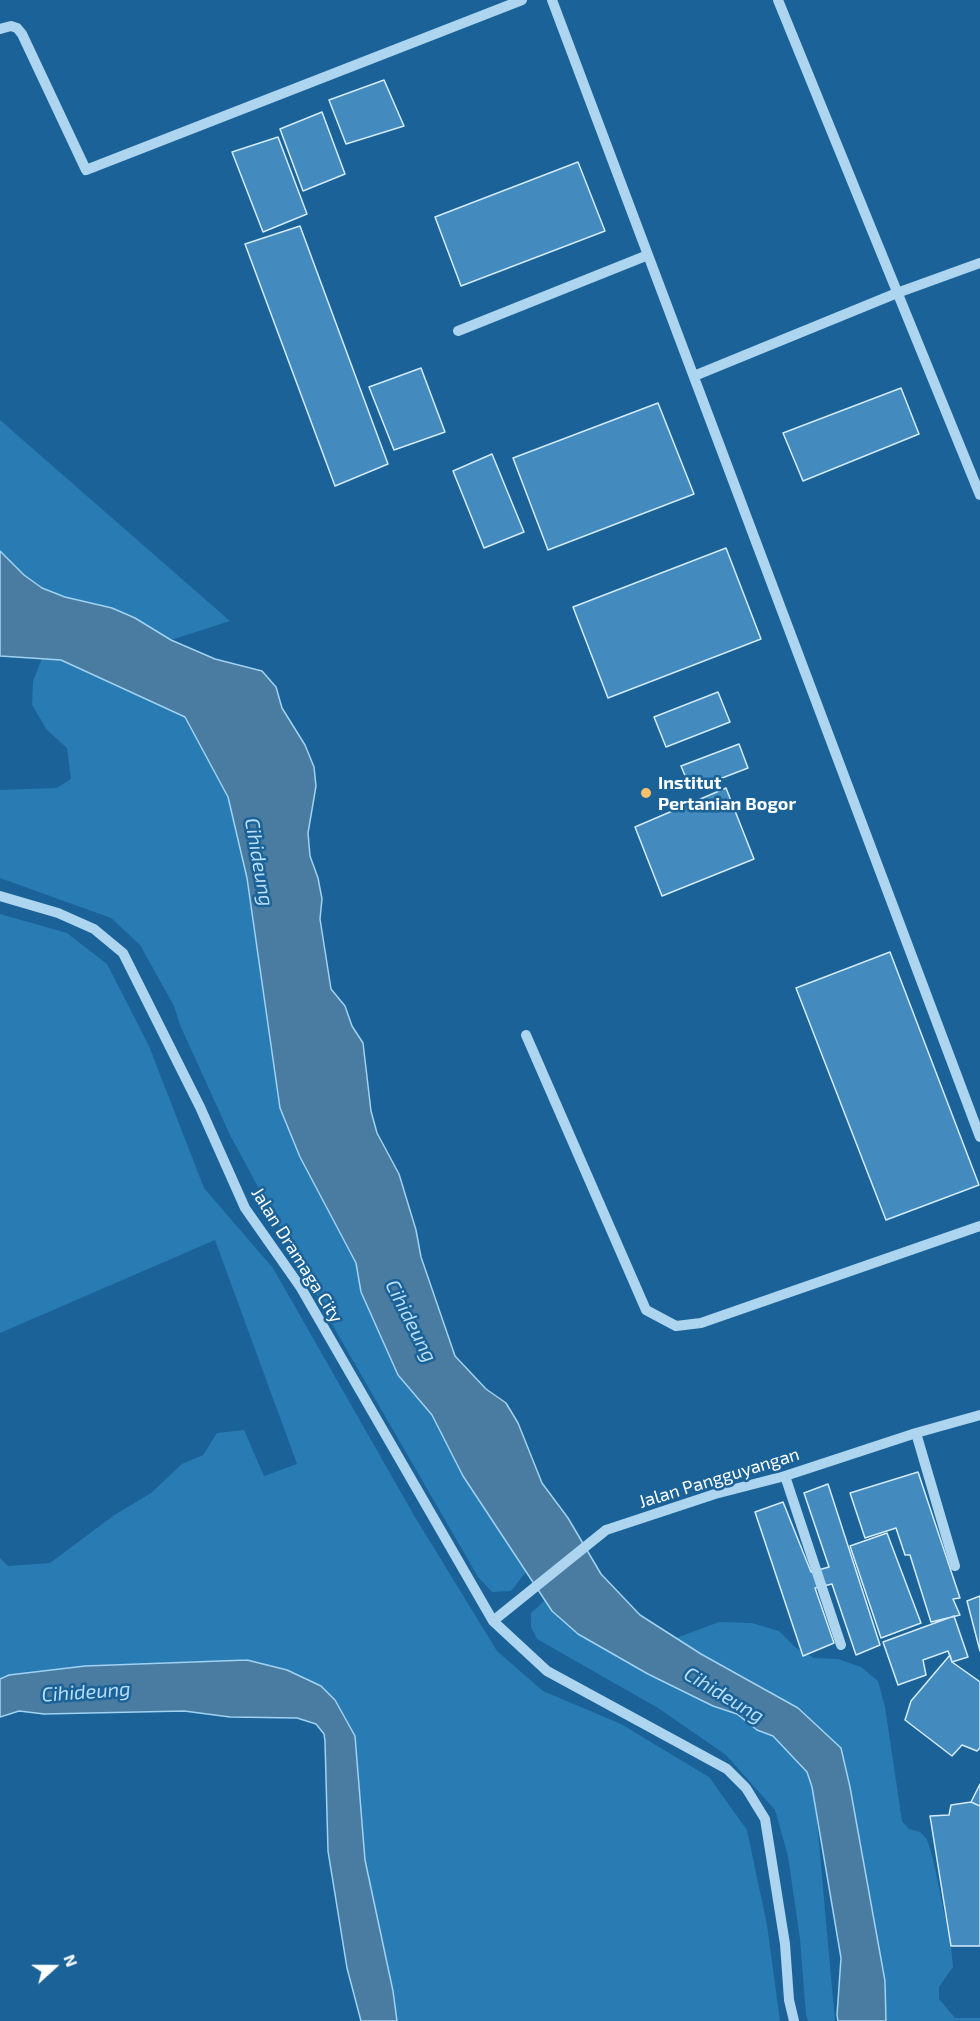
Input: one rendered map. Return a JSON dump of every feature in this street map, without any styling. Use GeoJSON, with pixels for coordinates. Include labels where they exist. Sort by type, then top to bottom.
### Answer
{"type":"FeatureCollection","features":[{"type":"Feature","properties":{"kind":"street"},"geometry":{"type":"LineString","coordinates":[[0,29],[11,26],[17,28],[22,34],[86,170],[522,0]]}},
{"type":"Feature","properties":{"kind":"street"},"geometry":{"type":"LineString","coordinates":[[552,0],[980,1137]]}},
{"type":"Feature","properties":{"kind":"street"},"geometry":{"type":"LineString","coordinates":[[778,0],[980,495]]}},
{"type":"Feature","properties":{"kind":"street"},"geometry":{"type":"LineString","coordinates":[[458,331],[648,255]]}},
{"type":"Feature","properties":{"kind":"street"},"geometry":{"type":"LineString","coordinates":[[693,376],[897,292],[980,263]]}},
{"type":"Feature","properties":{"kind":"street","name":"Jalan Dramaga City"},"geometry":{"type":"LineString","coordinates":[[0,896],[58,913],[94,929],[123,953],[201,1107],[245,1208],[301,1288],[493,1621],[547,1671],[727,1769],[746,1788],[765,1819],[785,1944],[789,2000],[794,2021]]}},
{"type":"Feature","properties":{"kind":"street"},"geometry":{"type":"LineString","coordinates":[[526,1035],[646,1310],[676,1326],[701,1323],[980,1226]]}},
{"type":"Feature","properties":{"kind":"street","name":"Jalan Pangguyangan"},"geometry":{"type":"LineString","coordinates":[[493,1621],[606,1530],[715,1494],[785,1476],[916,1433],[980,1415]]}},
{"type":"Feature","properties":{"kind":"street"},"geometry":{"type":"LineString","coordinates":[[916,1433],[955,1566]]}},
{"type":"Feature","properties":{"kind":"street"},"geometry":{"type":"LineString","coordinates":[[785,1476],[841,1645]]}},
{"type":"Feature","properties":{"kind":"shaded area"},"geometry":{"type":"Polygon","coordinates":[[[0,420],[230,621],[171,640],[135,618],[112,608],[65,597],[42,588],[24,575],[0,551],[0,420]]]}},
{"type":"Feature","properties":{"kind":"shaded area"},"geometry":{"type":"Polygon","coordinates":[[[42,659],[61,660],[185,717],[228,797],[247,878],[280,1108],[300,1157],[356,1263],[361,1292],[398,1375],[432,1415],[463,1476],[526,1572],[511,1591],[492,1592],[478,1577],[337,1333],[230,1135],[180,1025],[174,1006],[140,945],[111,918],[0,878],[0,790],[57,788],[71,779],[67,748],[47,730],[32,705],[33,681],[42,659]]]}},
{"type":"Feature","properties":{"kind":"shaded area"},"geometry":{"type":"Polygon","coordinates":[[[0,914],[67,933],[107,964],[149,1046],[204,1188],[273,1268],[415,1517],[497,1651],[543,1691],[621,1724],[709,1777],[747,1830],[767,1925],[780,2021],[397,2021],[393,1991],[365,1860],[355,1736],[203,1661],[85,1666],[9,1675],[0,1679],[0,1558],[8,1566],[50,1563],[113,1516],[151,1493],[182,1464],[203,1455],[217,1433],[244,1430],[264,1476],[297,1464],[215,1240],[0,1333],[0,914]]]}},
{"type":"Feature","properties":{"kind":"shaded area"},"geometry":{"type":"Polygon","coordinates":[[[545,1600],[552,1611],[578,1634],[648,1674],[713,1706],[737,1714],[757,1730],[773,1736],[807,1772],[812,1787],[817,1821],[835,2021],[808,2021],[806,2015],[800,1939],[788,1856],[775,1810],[726,1755],[658,1708],[537,1639],[531,1627],[531,1613],[545,1600]]]}},
{"type":"Feature","properties":{"kind":"shaded area"},"geometry":{"type":"Polygon","coordinates":[[[719,1622],[752,1623],[779,1631],[795,1647],[814,1658],[838,1659],[861,1667],[878,1681],[885,1707],[902,1821],[909,1829],[920,1832],[927,1839],[951,1946],[953,1967],[939,1987],[939,1999],[955,2018],[980,2018],[980,2021],[886,2021],[885,1981],[841,1748],[798,1708],[676,1638],[719,1622]]]}},
{"type":"Feature","properties":{"kind":"water","name":"Cihideung"},"geometry":{"type":"Polygon","coordinates":[[[0,551],[24,575],[42,588],[65,597],[112,608],[135,618],[171,640],[215,659],[262,671],[276,687],[282,708],[305,745],[314,767],[316,786],[308,833],[310,856],[322,899],[320,919],[331,989],[345,1006],[352,1026],[363,1043],[371,1111],[377,1133],[399,1174],[416,1230],[421,1257],[455,1356],[486,1389],[506,1403],[518,1423],[542,1483],[568,1518],[601,1574],[640,1615],[701,1654],[798,1708],[841,1748],[885,1981],[886,2021],[838,2021],[841,1958],[812,1787],[807,1772],[773,1736],[757,1730],[737,1714],[713,1706],[648,1674],[578,1634],[552,1611],[463,1476],[432,1415],[398,1375],[361,1292],[356,1263],[300,1157],[280,1108],[247,878],[228,797],[185,717],[61,660],[0,656],[0,551]]]}},
{"type":"Feature","properties":{"kind":"water","name":"Cihideung"},"geometry":{"type":"Polygon","coordinates":[[[247,1660],[287,1670],[321,1686],[335,1700],[355,1736],[365,1860],[393,1991],[397,2021],[361,2021],[347,1968],[328,1851],[325,1741],[324,1734],[316,1724],[297,1718],[230,1717],[184,1711],[44,1714],[19,1711],[0,1717],[0,1679],[9,1675],[85,1666],[247,1660]]]}},
{"type":"Feature","properties":{"kind":"building"},"geometry":{"type":"Polygon","coordinates":[[[384,80],[404,126],[346,144],[329,100],[384,80]]]}},
{"type":"Feature","properties":{"kind":"building"},"geometry":{"type":"Polygon","coordinates":[[[322,112],[345,174],[303,191],[280,129],[322,112]]]}},
{"type":"Feature","properties":{"kind":"building"},"geometry":{"type":"Polygon","coordinates":[[[278,137],[307,214],[263,232],[232,152],[278,137]]]}},
{"type":"Feature","properties":{"kind":"building"},"geometry":{"type":"Polygon","coordinates":[[[578,162],[605,231],[461,286],[435,217],[578,162]]]}},
{"type":"Feature","properties":{"kind":"building"},"geometry":{"type":"Polygon","coordinates":[[[300,226],[388,464],[335,486],[245,244],[300,226]]]}},
{"type":"Feature","properties":{"kind":"building"},"geometry":{"type":"Polygon","coordinates":[[[421,368],[445,432],[394,450],[369,387],[421,368]]]}},
{"type":"Feature","properties":{"kind":"building"},"geometry":{"type":"Polygon","coordinates":[[[901,388],[919,434],[803,481],[783,433],[901,388]]]}},
{"type":"Feature","properties":{"kind":"building"},"geometry":{"type":"Polygon","coordinates":[[[658,403],[694,494],[548,550],[513,458],[658,403]]]}},
{"type":"Feature","properties":{"kind":"building"},"geometry":{"type":"Polygon","coordinates":[[[492,454],[524,532],[484,548],[453,471],[492,454]]]}},
{"type":"Feature","properties":{"kind":"building"},"geometry":{"type":"Polygon","coordinates":[[[726,548],[761,639],[608,698],[573,607],[726,548]]]}},
{"type":"Feature","properties":{"kind":"building"},"geometry":{"type":"Polygon","coordinates":[[[718,692],[730,722],[666,747],[654,717],[718,692]]]}},
{"type":"Feature","properties":{"kind":"building"},"geometry":{"type":"Polygon","coordinates":[[[739,744],[748,768],[691,790],[681,766],[739,744]]]}},
{"type":"Feature","properties":{"kind":"building"},"geometry":{"type":"Polygon","coordinates":[[[726,788],[754,859],[662,896],[635,827],[726,788]]]}},
{"type":"Feature","properties":{"kind":"building"},"geometry":{"type":"Polygon","coordinates":[[[890,952],[979,1185],[886,1220],[796,988],[890,952]]]}},
{"type":"Feature","properties":{"kind":"building"},"geometry":{"type":"Polygon","coordinates":[[[918,1472],[960,1598],[953,1599],[960,1615],[931,1622],[910,1555],[905,1555],[896,1528],[865,1538],[850,1493],[918,1472]]]}},
{"type":"Feature","properties":{"kind":"building"},"geometry":{"type":"Polygon","coordinates":[[[828,1484],[880,1645],[856,1655],[832,1584],[815,1588],[834,1643],[803,1656],[755,1512],[783,1502],[811,1572],[829,1567],[804,1493],[828,1484]]]}},
{"type":"Feature","properties":{"kind":"building"},"geometry":{"type":"Polygon","coordinates":[[[887,1533],[921,1623],[881,1638],[850,1546],[887,1533]]]}},
{"type":"Feature","properties":{"kind":"building"},"geometry":{"type":"Polygon","coordinates":[[[980,1596],[980,1651],[967,1601],[980,1596]]]}},
{"type":"Feature","properties":{"kind":"building"},"geometry":{"type":"Polygon","coordinates":[[[954,1616],[968,1657],[952,1662],[948,1651],[923,1660],[926,1675],[898,1685],[883,1642],[954,1616]]]}},
{"type":"Feature","properties":{"kind":"building"},"geometry":{"type":"Polygon","coordinates":[[[950,1655],[952,1662],[980,1682],[980,1748],[977,1751],[962,1745],[952,1756],[905,1720],[911,1701],[950,1655]]]}},
{"type":"Feature","properties":{"kind":"building"},"geometry":{"type":"Polygon","coordinates":[[[980,1784],[980,1806],[971,1802],[980,1784]]]}},
{"type":"Feature","properties":{"kind":"building"},"geometry":{"type":"Polygon","coordinates":[[[971,1802],[980,1806],[980,1946],[951,1946],[930,1816],[949,1815],[951,1805],[971,1802]]]}},
{"type":"Feature","properties":{"kind":"place","name":"Institut Pertanian Bogor"},"geometry":{"type":"Point","coordinates":[646,793]}}]}
